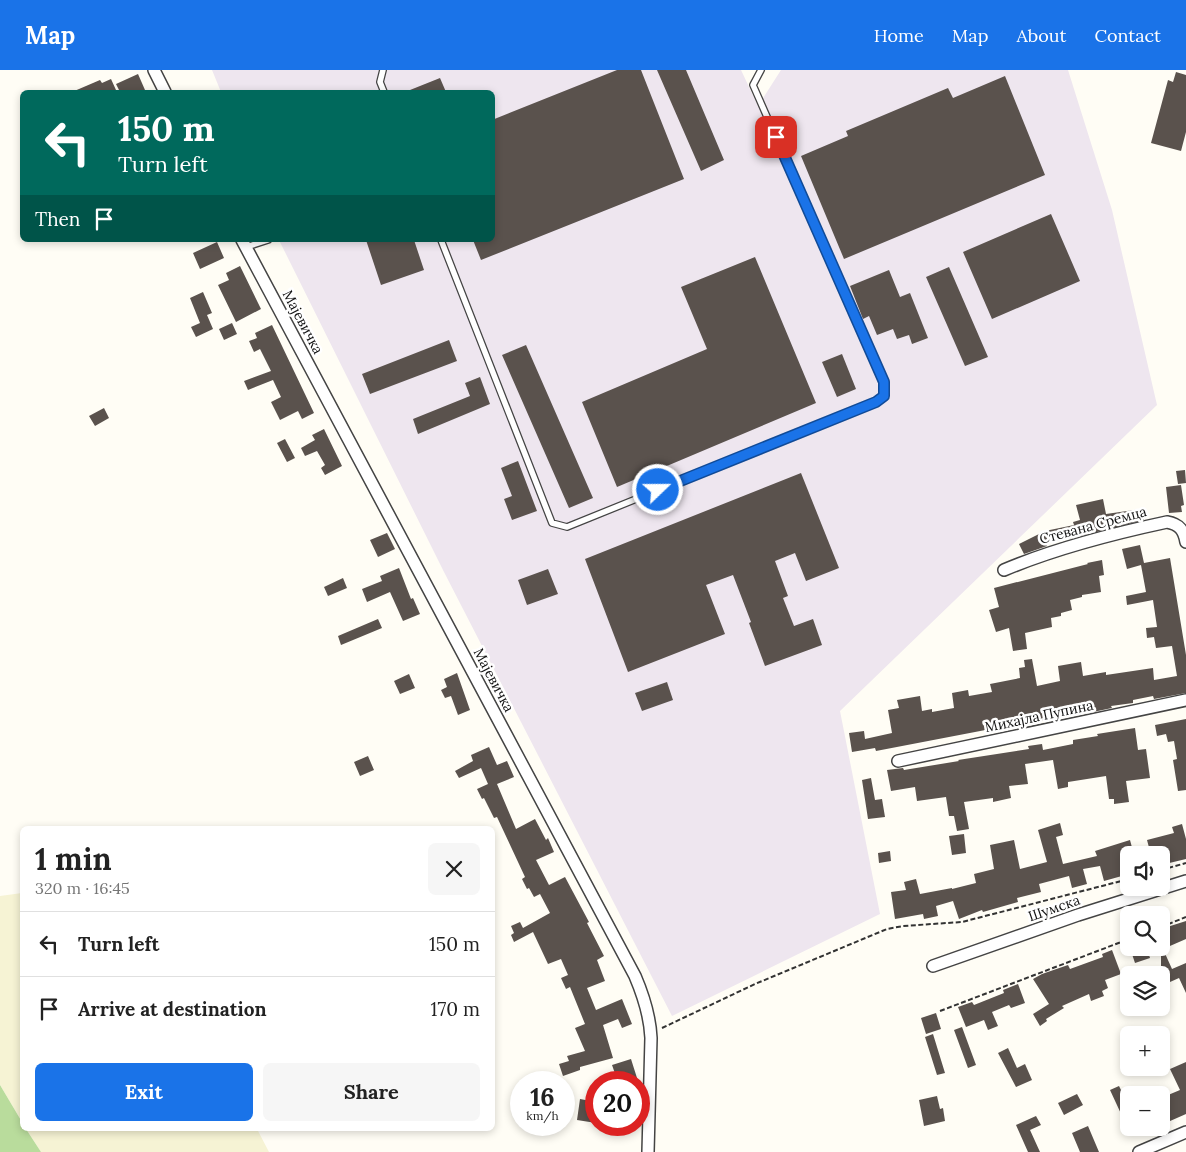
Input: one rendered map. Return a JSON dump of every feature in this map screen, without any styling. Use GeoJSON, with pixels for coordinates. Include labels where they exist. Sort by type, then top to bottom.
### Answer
{"type":"FeatureCollection","features":[{"type":"Feature","properties":{"kind":"street"},"geometry":{"type":"LineString","coordinates":[[154,70],[164,90]]}},
{"type":"Feature","properties":{"kind":"street","name":"Мајевичка"},"geometry":{"type":"LineString","coordinates":[[244,244],[635,976],[647,1008],[651,1033],[648,1152]]}},
{"type":"Feature","properties":{"kind":"street","name":"Стевана Сремца"},"geometry":{"type":"LineString","coordinates":[[1004,570],[1038,555],[1167,522],[1175,523],[1180,527],[1186,540]]}},
{"type":"Feature","properties":{"kind":"street","name":"Михајла Пупина"},"geometry":{"type":"LineString","coordinates":[[898,761],[1186,700]]}},
{"type":"Feature","properties":{"kind":"street","name":"Шумска"},"geometry":{"type":"LineString","coordinates":[[933,966],[1078,915],[1186,881]]}},
{"type":"Feature","properties":{"kind":"street"},"geometry":{"type":"LineString","coordinates":[[1139,1152],[1186,1132]]}},
{"type":"Feature","properties":{"kind":"lane"},"geometry":{"type":"LineString","coordinates":[[383,70],[380,82],[383,90]]}},
{"type":"Feature","properties":{"kind":"lane"},"geometry":{"type":"LineString","coordinates":[[442,242],[552,523],[567,527],[876,402],[884,396],[884,382],[753,84],[761,70]]}},
{"type":"Feature","properties":{"kind":"path"},"geometry":{"type":"LineString","coordinates":[[1170,868],[1186,864]]}},
{"type":"Feature","properties":{"kind":"path"},"geometry":{"type":"LineString","coordinates":[[651,1033],[755,984],[887,929],[903,926],[948,924],[971,920],[1120,881]]}},
{"type":"Feature","properties":{"kind":"path"},"geometry":{"type":"LineString","coordinates":[[1170,923],[1186,917]]}},
{"type":"Feature","properties":{"kind":"path"},"geometry":{"type":"LineString","coordinates":[[940,1011],[1120,942]]}},
{"type":"Feature","properties":{"kind":"shaded area"},"geometry":{"type":"Polygon","coordinates":[[[212,70],[741,70],[758,106],[781,70],[1068,70],[1112,210],[1157,405],[840,711],[880,914],[672,1016],[444,572],[280,242],[495,242],[495,90],[220,90],[212,70]]]}},
{"type":"Feature","properties":{"kind":"shaded area"},"geometry":{"type":"Polygon","coordinates":[[[20,893],[20,1119],[0,1085],[0,896],[20,893]]]}},
{"type":"Feature","properties":{"kind":"shaded area"},"geometry":{"type":"Polygon","coordinates":[[[27,1131],[258,1131],[269,1152],[41,1152],[27,1131]]]}},
{"type":"Feature","properties":{"kind":"green space"},"geometry":{"type":"Polygon","coordinates":[[[0,1085],[20,1119],[20,1131],[27,1131],[41,1152],[0,1152],[0,1085]]]}},
{"type":"Feature","properties":{"kind":"building"},"geometry":{"type":"Polygon","coordinates":[[[617,70],[641,70],[684,179],[481,260],[474,242],[495,242],[495,119],[617,70]]]}},
{"type":"Feature","properties":{"kind":"building"},"geometry":{"type":"Polygon","coordinates":[[[657,70],[686,70],[724,160],[701,171],[657,70]]]}},
{"type":"Feature","properties":{"kind":"building"},"geometry":{"type":"Polygon","coordinates":[[[1176,72],[1186,75],[1186,132],[1181,151],[1151,143],[1168,80],[1173,82],[1176,72]]]}},
{"type":"Feature","properties":{"kind":"building"},"geometry":{"type":"Polygon","coordinates":[[[138,74],[145,90],[119,90],[116,84],[138,74]]]}},
{"type":"Feature","properties":{"kind":"building"},"geometry":{"type":"Polygon","coordinates":[[[1005,76],[1045,175],[844,259],[801,156],[848,136],[846,131],[948,88],[953,98],[1005,76]]]}},
{"type":"Feature","properties":{"kind":"building"},"geometry":{"type":"Polygon","coordinates":[[[440,78],[445,90],[410,90],[440,78]]]}},
{"type":"Feature","properties":{"kind":"building"},"geometry":{"type":"Polygon","coordinates":[[[111,79],[116,90],[77,90],[100,80],[102,83],[111,79]]]}},
{"type":"Feature","properties":{"kind":"building"},"geometry":{"type":"Polygon","coordinates":[[[1051,214],[1080,281],[992,319],[963,252],[1051,214]]]}},
{"type":"Feature","properties":{"kind":"building"},"geometry":{"type":"Polygon","coordinates":[[[217,242],[224,258],[200,269],[193,253],[217,242]]]}},
{"type":"Feature","properties":{"kind":"building"},"geometry":{"type":"Polygon","coordinates":[[[367,242],[415,242],[424,270],[381,285],[367,242]]]}},
{"type":"Feature","properties":{"kind":"building"},"geometry":{"type":"Polygon","coordinates":[[[755,257],[816,403],[617,487],[582,402],[707,349],[681,287],[755,257]]]}},
{"type":"Feature","properties":{"kind":"building"},"geometry":{"type":"Polygon","coordinates":[[[240,266],[261,309],[236,322],[218,285],[229,280],[226,273],[240,266]]]}},
{"type":"Feature","properties":{"kind":"building"},"geometry":{"type":"Polygon","coordinates":[[[949,267],[988,357],[965,366],[926,277],[949,267]]]}},
{"type":"Feature","properties":{"kind":"building"},"geometry":{"type":"Polygon","coordinates":[[[889,270],[900,297],[910,293],[928,338],[912,344],[909,335],[897,339],[893,329],[877,335],[869,316],[863,319],[850,286],[889,270]]]}},
{"type":"Feature","properties":{"kind":"building"},"geometry":{"type":"Polygon","coordinates":[[[203,292],[212,313],[207,315],[213,329],[196,337],[191,327],[200,323],[190,298],[203,292]]]}},
{"type":"Feature","properties":{"kind":"building"},"geometry":{"type":"Polygon","coordinates":[[[232,323],[237,334],[224,340],[219,329],[232,323]]]}},
{"type":"Feature","properties":{"kind":"building"},"geometry":{"type":"Polygon","coordinates":[[[272,325],[314,413],[302,419],[298,411],[280,420],[271,402],[281,397],[273,380],[248,390],[244,381],[271,371],[260,349],[254,352],[249,341],[257,338],[255,333],[272,325]]]}},
{"type":"Feature","properties":{"kind":"building"},"geometry":{"type":"Polygon","coordinates":[[[449,340],[457,361],[370,394],[362,374],[449,340]]]}},
{"type":"Feature","properties":{"kind":"building"},"geometry":{"type":"Polygon","coordinates":[[[526,345],[593,498],[569,508],[502,355],[526,345]]]}},
{"type":"Feature","properties":{"kind":"building"},"geometry":{"type":"Polygon","coordinates":[[[842,354],[856,389],[837,397],[822,362],[842,354]]]}},
{"type":"Feature","properties":{"kind":"building"},"geometry":{"type":"Polygon","coordinates":[[[480,377],[490,404],[418,434],[413,419],[470,396],[465,383],[480,377]]]}},
{"type":"Feature","properties":{"kind":"building"},"geometry":{"type":"Polygon","coordinates":[[[104,408],[109,418],[95,426],[89,416],[104,408]]]}},
{"type":"Feature","properties":{"kind":"building"},"geometry":{"type":"Polygon","coordinates":[[[324,429],[342,466],[325,475],[321,468],[325,465],[317,451],[305,456],[301,448],[315,440],[312,435],[324,429]]]}},
{"type":"Feature","properties":{"kind":"building"},"geometry":{"type":"Polygon","coordinates":[[[285,439],[295,458],[287,462],[277,443],[285,439]]]}},
{"type":"Feature","properties":{"kind":"building"},"geometry":{"type":"Polygon","coordinates":[[[518,461],[537,511],[512,520],[504,499],[512,496],[501,468],[518,461]]]}},
{"type":"Feature","properties":{"kind":"building"},"geometry":{"type":"Polygon","coordinates":[[[1185,470],[1186,483],[1178,484],[1176,471],[1185,470]]]}},
{"type":"Feature","properties":{"kind":"building"},"geometry":{"type":"Polygon","coordinates":[[[801,473],[839,568],[806,581],[795,553],[775,561],[788,596],[783,598],[794,626],[813,619],[822,645],[765,666],[733,575],[706,585],[725,634],[628,672],[585,559],[801,473]]]}},
{"type":"Feature","properties":{"kind":"building"},"geometry":{"type":"Polygon","coordinates":[[[1181,485],[1184,505],[1181,506],[1182,512],[1169,513],[1166,487],[1181,485]]]}},
{"type":"Feature","properties":{"kind":"building"},"geometry":{"type":"Polygon","coordinates":[[[1103,499],[1106,514],[1141,509],[1144,520],[1045,543],[1047,546],[1024,554],[1019,544],[1045,531],[1074,525],[1073,522],[1080,520],[1076,505],[1103,499]]]}},
{"type":"Feature","properties":{"kind":"building"},"geometry":{"type":"Polygon","coordinates":[[[387,533],[395,549],[378,557],[370,540],[387,533]]]}},
{"type":"Feature","properties":{"kind":"building"},"geometry":{"type":"Polygon","coordinates":[[[1140,545],[1144,563],[1170,558],[1186,655],[1186,693],[1154,699],[1153,696],[1133,700],[1133,703],[1111,706],[1112,708],[1093,712],[1022,723],[876,751],[875,748],[852,752],[849,733],[864,731],[865,739],[892,733],[888,710],[899,708],[897,700],[920,696],[922,711],[932,709],[932,712],[954,708],[952,693],[968,690],[969,696],[992,692],[990,684],[1020,678],[1019,668],[1025,667],[1024,660],[1032,659],[1037,686],[1060,681],[1058,666],[1081,662],[1083,676],[1106,672],[1106,675],[1153,668],[1154,680],[1177,676],[1172,646],[1156,648],[1154,637],[1147,638],[1146,628],[1157,627],[1153,600],[1127,605],[1126,596],[1146,592],[1141,565],[1127,569],[1122,549],[1140,545]]]}},
{"type":"Feature","properties":{"kind":"building"},"geometry":{"type":"Polygon","coordinates":[[[1102,560],[1104,575],[1099,576],[1101,592],[1082,595],[1082,597],[1070,600],[1072,610],[1061,613],[1061,616],[1051,618],[1052,627],[1025,633],[1027,649],[1013,651],[1009,628],[996,632],[989,610],[999,607],[994,588],[1102,560]]]}},
{"type":"Feature","properties":{"kind":"building"},"geometry":{"type":"Polygon","coordinates":[[[399,568],[411,599],[413,598],[420,614],[403,621],[390,592],[367,602],[362,589],[382,581],[380,576],[399,568]]]}},
{"type":"Feature","properties":{"kind":"building"},"geometry":{"type":"Polygon","coordinates":[[[548,569],[558,594],[527,605],[518,580],[548,569]]]}},
{"type":"Feature","properties":{"kind":"building"},"geometry":{"type":"Polygon","coordinates":[[[343,578],[347,588],[328,596],[324,587],[343,578]]]}},
{"type":"Feature","properties":{"kind":"building"},"geometry":{"type":"Polygon","coordinates":[[[378,619],[382,628],[341,645],[338,636],[378,619]]]}},
{"type":"Feature","properties":{"kind":"building"},"geometry":{"type":"Polygon","coordinates":[[[457,673],[470,710],[458,715],[451,696],[445,698],[441,690],[447,687],[444,679],[457,673]]]}},
{"type":"Feature","properties":{"kind":"building"},"geometry":{"type":"Polygon","coordinates":[[[409,674],[415,688],[400,694],[394,681],[409,674]]]}},
{"type":"Feature","properties":{"kind":"building"},"geometry":{"type":"Polygon","coordinates":[[[667,682],[673,700],[642,711],[635,693],[667,682]]]}},
{"type":"Feature","properties":{"kind":"building"},"geometry":{"type":"Polygon","coordinates":[[[1186,719],[1186,790],[1178,791],[1173,760],[1177,759],[1174,741],[1168,742],[1166,734],[1157,736],[1155,725],[1186,719]]]}},
{"type":"Feature","properties":{"kind":"building"},"geometry":{"type":"Polygon","coordinates":[[[1135,728],[1138,750],[1146,749],[1150,778],[1126,781],[1129,802],[1114,804],[1114,799],[1109,799],[1106,776],[1068,782],[1068,787],[1058,789],[1053,760],[1025,764],[1028,784],[1009,786],[1011,798],[993,802],[993,798],[964,802],[969,829],[957,831],[954,816],[949,816],[946,797],[917,801],[915,787],[891,791],[887,770],[903,768],[904,770],[959,761],[1029,749],[1028,746],[1042,744],[1043,750],[1073,744],[1073,740],[1098,736],[1097,734],[1135,728]]]}},
{"type":"Feature","properties":{"kind":"building"},"geometry":{"type":"Polygon","coordinates":[[[489,747],[497,765],[507,761],[514,777],[497,784],[516,829],[535,819],[546,840],[548,838],[554,852],[536,860],[549,885],[565,877],[589,922],[587,923],[604,956],[597,960],[605,981],[587,988],[596,1010],[622,999],[632,1024],[622,1028],[618,1019],[603,1025],[613,1058],[580,1067],[580,1070],[575,1072],[561,1071],[559,1064],[569,1061],[567,1056],[585,1051],[575,1028],[585,1024],[570,987],[566,989],[561,978],[568,975],[561,959],[548,964],[533,932],[514,942],[511,935],[514,933],[511,926],[520,922],[523,928],[550,913],[540,894],[534,897],[529,888],[527,889],[522,879],[525,877],[497,817],[494,818],[477,789],[488,784],[481,768],[459,778],[455,771],[473,761],[471,755],[489,747]]]}},
{"type":"Feature","properties":{"kind":"building"},"geometry":{"type":"Polygon","coordinates":[[[368,756],[374,770],[360,776],[354,762],[368,756]]]}},
{"type":"Feature","properties":{"kind":"building"},"geometry":{"type":"Polygon","coordinates":[[[871,778],[875,800],[882,799],[885,817],[868,819],[862,780],[871,778]]]}},
{"type":"Feature","properties":{"kind":"building"},"geometry":{"type":"Polygon","coordinates":[[[1060,823],[1063,835],[1056,837],[1063,864],[1097,856],[1095,851],[1130,840],[1132,846],[1120,846],[1120,877],[1104,881],[1100,866],[1083,869],[1087,884],[1072,888],[1069,876],[1039,884],[1041,892],[1017,898],[1018,902],[983,912],[982,910],[959,919],[953,901],[936,906],[938,916],[924,919],[923,914],[895,919],[891,892],[906,890],[904,882],[916,879],[920,894],[976,883],[974,874],[994,869],[990,845],[1014,840],[1020,869],[1047,862],[1038,830],[1060,823]]]}},
{"type":"Feature","properties":{"kind":"building"},"geometry":{"type":"Polygon","coordinates":[[[1182,824],[1186,839],[1186,859],[1170,863],[1170,846],[1149,846],[1147,840],[1174,833],[1172,827],[1182,824]]]}},
{"type":"Feature","properties":{"kind":"building"},"geometry":{"type":"Polygon","coordinates":[[[964,834],[966,853],[952,855],[949,836],[964,834]]]}},
{"type":"Feature","properties":{"kind":"building"},"geometry":{"type":"Polygon","coordinates":[[[890,851],[891,861],[879,863],[878,853],[890,851]]]}},
{"type":"Feature","properties":{"kind":"building"},"geometry":{"type":"Polygon","coordinates":[[[1186,921],[1186,939],[1170,946],[1170,926],[1186,921]]]}},
{"type":"Feature","properties":{"kind":"building"},"geometry":{"type":"Polygon","coordinates":[[[1112,950],[1120,971],[1120,974],[1105,980],[1108,988],[1102,991],[1104,996],[1091,1001],[1089,994],[1062,1006],[1064,1008],[1046,1019],[1047,1021],[1040,1026],[1033,1014],[1049,1004],[1033,979],[1068,965],[1070,969],[1103,957],[1102,954],[1112,950]]]}},
{"type":"Feature","properties":{"kind":"building"},"geometry":{"type":"Polygon","coordinates":[[[1133,956],[1149,956],[1150,958],[1135,963],[1133,956]]]}},
{"type":"Feature","properties":{"kind":"building"},"geometry":{"type":"Polygon","coordinates":[[[1161,956],[1166,956],[1172,969],[1186,963],[1186,993],[1179,978],[1170,982],[1170,966],[1161,966],[1161,956]]]}},
{"type":"Feature","properties":{"kind":"building"},"geometry":{"type":"Polygon","coordinates":[[[1018,984],[1025,1003],[1011,1008],[1009,1005],[992,1012],[998,1026],[988,1030],[984,1020],[966,1027],[958,1007],[972,1002],[974,1005],[1004,993],[1003,990],[1018,984]]]}},
{"type":"Feature","properties":{"kind":"building"},"geometry":{"type":"Polygon","coordinates":[[[936,1013],[941,1029],[926,1034],[921,1018],[936,1013]]]}},
{"type":"Feature","properties":{"kind":"building"},"geometry":{"type":"Polygon","coordinates":[[[962,1027],[976,1065],[968,1068],[954,1030],[962,1027]]]}},
{"type":"Feature","properties":{"kind":"building"},"geometry":{"type":"Polygon","coordinates":[[[933,1034],[945,1073],[937,1075],[925,1037],[933,1034]]]}},
{"type":"Feature","properties":{"kind":"building"},"geometry":{"type":"Polygon","coordinates":[[[1008,1048],[1017,1068],[1025,1064],[1032,1080],[1016,1087],[998,1053],[1008,1048]]]}},
{"type":"Feature","properties":{"kind":"building"},"geometry":{"type":"Polygon","coordinates":[[[631,1059],[635,1071],[614,1071],[612,1065],[631,1059]]]}},
{"type":"Feature","properties":{"kind":"building"},"geometry":{"type":"Polygon","coordinates":[[[1186,1062],[1186,1114],[1170,1121],[1170,1094],[1180,1090],[1170,1069],[1186,1062]]]}},
{"type":"Feature","properties":{"kind":"building"},"geometry":{"type":"Polygon","coordinates":[[[1119,1086],[1120,1088],[1120,1112],[1110,1090],[1119,1086]]]}},
{"type":"Feature","properties":{"kind":"building"},"geometry":{"type":"Polygon","coordinates":[[[1077,1094],[1083,1105],[1064,1115],[1058,1103],[1077,1094]]]}},
{"type":"Feature","properties":{"kind":"building"},"geometry":{"type":"Polygon","coordinates":[[[937,1096],[940,1109],[943,1108],[945,1121],[924,1126],[919,1100],[937,1096]]]}},
{"type":"Feature","properties":{"kind":"building"},"geometry":{"type":"Polygon","coordinates":[[[580,1099],[585,1100],[585,1121],[577,1120],[580,1099]]]}},
{"type":"Feature","properties":{"kind":"building"},"geometry":{"type":"Polygon","coordinates":[[[1036,1116],[1041,1125],[1030,1130],[1040,1152],[1028,1152],[1016,1125],[1036,1116]]]}},
{"type":"Feature","properties":{"kind":"building"},"geometry":{"type":"Polygon","coordinates":[[[1088,1126],[1099,1152],[1080,1152],[1072,1133],[1088,1126]]]}},
{"type":"Feature","properties":{"kind":"route"},"geometry":{"type":"LineString","coordinates":[[658,490],[876,402],[884,396],[884,382],[776,137]]}}]}
